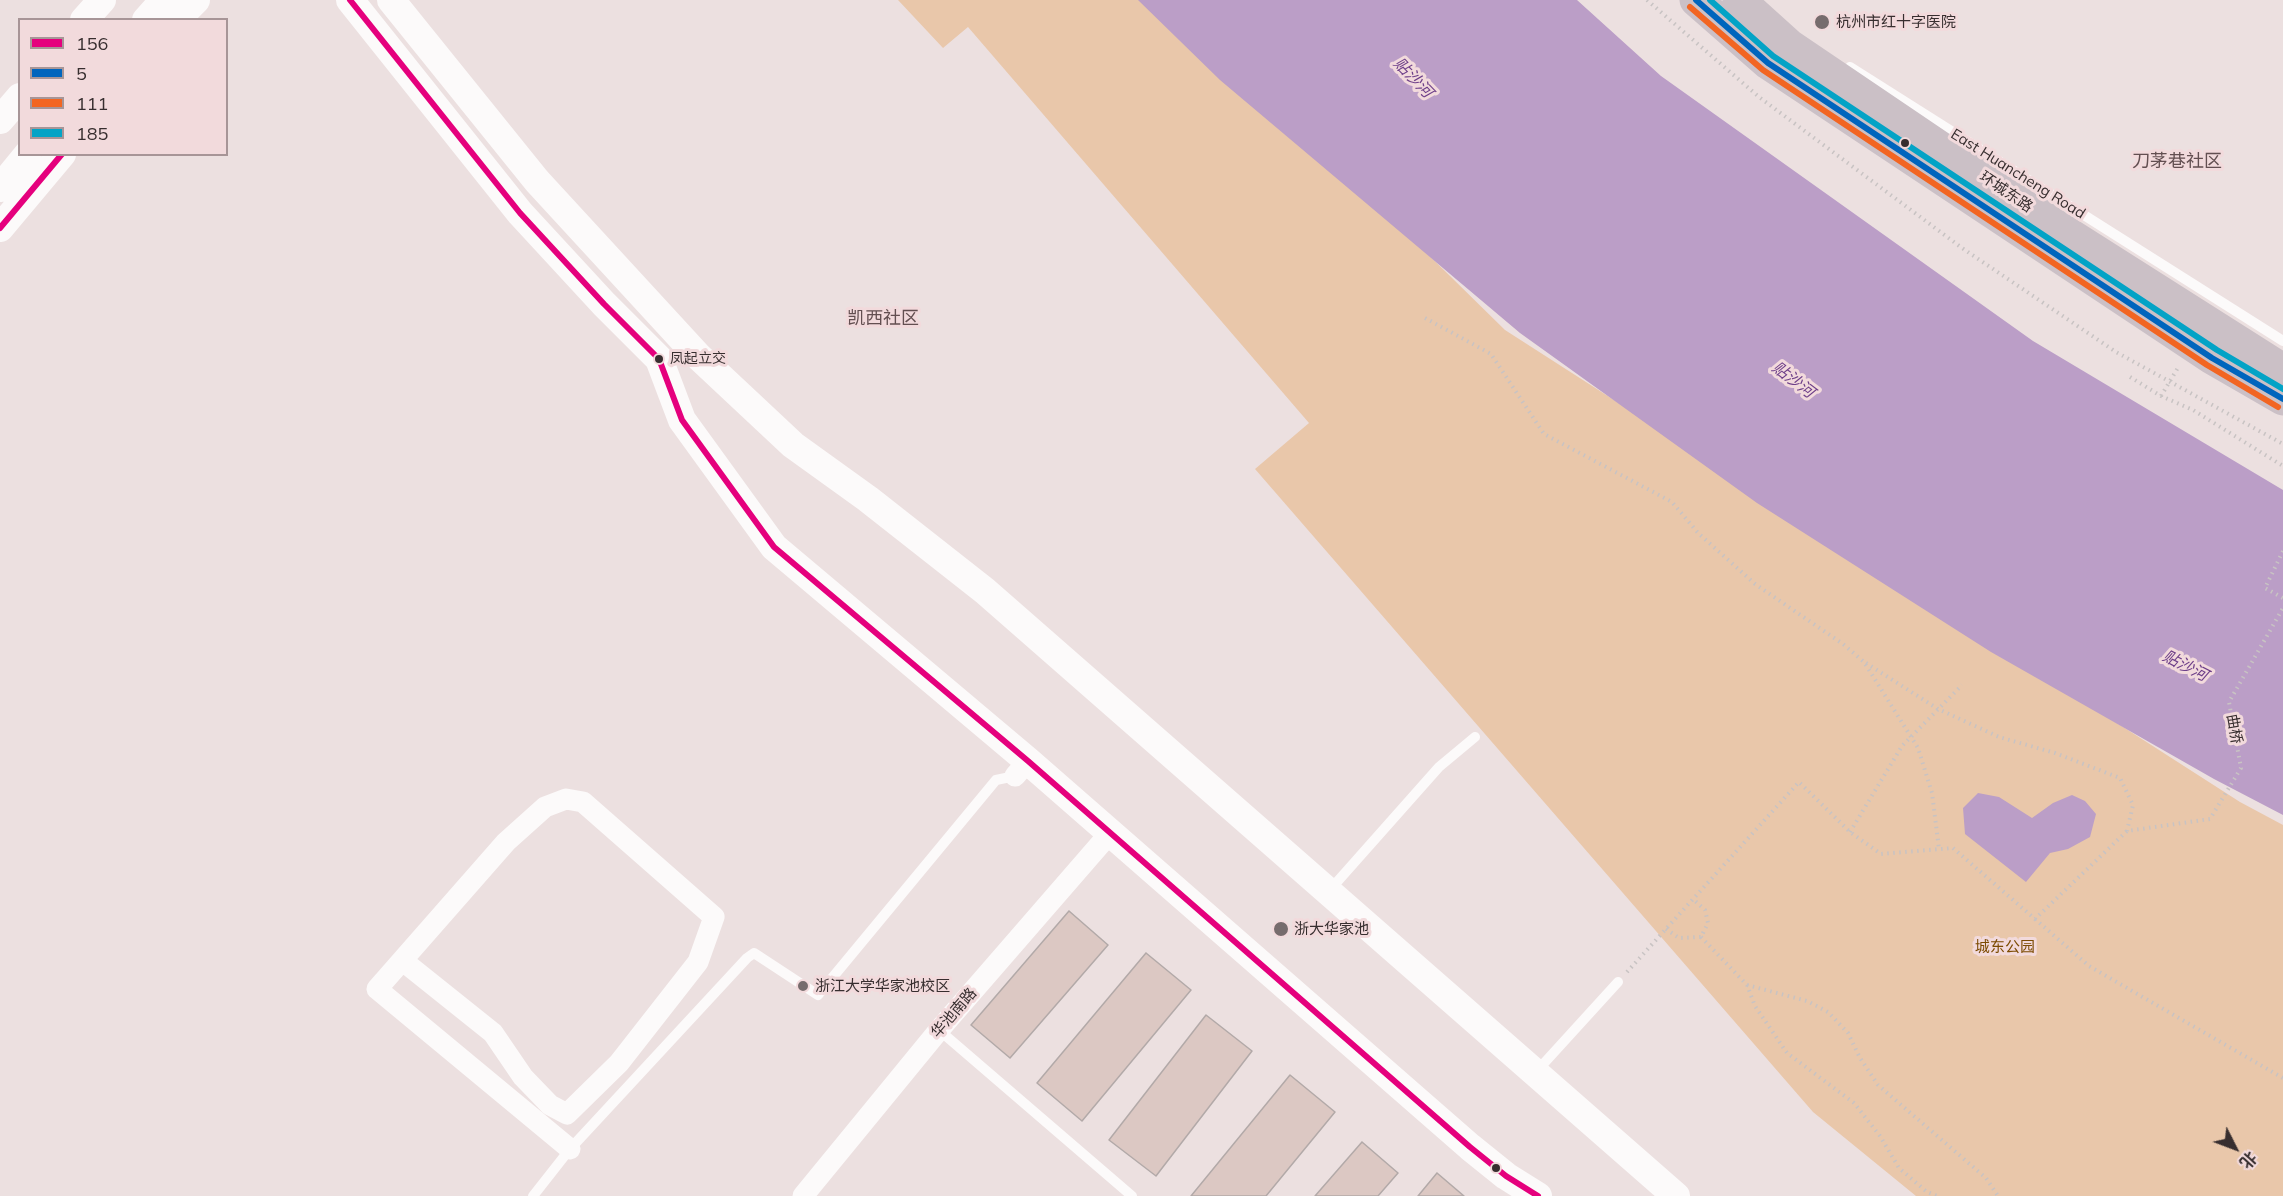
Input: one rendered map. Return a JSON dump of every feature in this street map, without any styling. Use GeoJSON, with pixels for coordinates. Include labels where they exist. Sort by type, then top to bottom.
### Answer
{"type":"FeatureCollection","features":[{"type":"Feature","properties":{"kind":"main road"},"geometry":{"type":"LineString","coordinates":[[86,18],[102,0]]}},
{"type":"Feature","properties":{"kind":"main road"},"geometry":{"type":"LineString","coordinates":[[109,18],[124,0]]}},
{"type":"Feature","properties":{"kind":"main road"},"geometry":{"type":"LineString","coordinates":[[148,18],[164,0]]}},
{"type":"Feature","properties":{"kind":"main road"},"geometry":{"type":"LineString","coordinates":[[178,18],[196,0]]}},
{"type":"Feature","properties":{"kind":"main road"},"geometry":{"type":"LineString","coordinates":[[350,0],[520,213],[604,304],[660,359],[682,420],[774,547],[1022,768],[1110,833],[1470,1147],[1506,1176],[1538,1196]]}},
{"type":"Feature","properties":{"kind":"main road"},"geometry":{"type":"LineString","coordinates":[[391,0],[537,181],[698,356],[793,446],[868,499],[985,591],[1676,1196]]}},
{"type":"Feature","properties":{"kind":"main road","name":"环城东路"},"geometry":{"type":"LineString","coordinates":[[1696,0],[1768,63],[2202,352],[2283,399]]}},
{"type":"Feature","properties":{"kind":"main road","name":"环城东路"},"geometry":{"type":"LineString","coordinates":[[1738,0],[1800,53],[2056,226],[2283,370]]}},
{"type":"Feature","properties":{"kind":"main road"},"geometry":{"type":"LineString","coordinates":[[0,120],[18,99]]}},
{"type":"Feature","properties":{"kind":"main road"},"geometry":{"type":"LineString","coordinates":[[0,142],[18,122]]}},
{"type":"Feature","properties":{"kind":"main road"},"geometry":{"type":"LineString","coordinates":[[0,188],[25,156]]}},
{"type":"Feature","properties":{"kind":"main road"},"geometry":{"type":"LineString","coordinates":[[0,228],[60,156]]}},
{"type":"Feature","properties":{"kind":"street"},"geometry":{"type":"LineString","coordinates":[[403,961],[493,1033],[523,1077],[550,1105],[567,1114],[619,1063],[698,962],[714,917],[583,802],[566,799],[545,807],[506,842],[377,989],[570,1149]]}},
{"type":"Feature","properties":{"kind":"street","name":"华池南路"},"geometry":{"type":"LineString","coordinates":[[802,1196],[939,1030],[1110,833]]}},
{"type":"Feature","properties":{"kind":"lane","name":"East Huancheng Road"},"geometry":{"type":"LineString","coordinates":[[1844,63],[2283,341]]}},
{"type":"Feature","properties":{"kind":"lane"},"geometry":{"type":"LineString","coordinates":[[1328,891],[1439,767],[1474,737]]}},
{"type":"Feature","properties":{"kind":"lane"},"geometry":{"type":"LineString","coordinates":[[533,1196],[570,1149],[747,958],[754,953],[818,995],[996,780],[1022,768]]}},
{"type":"Feature","properties":{"kind":"lane"},"geometry":{"type":"LineString","coordinates":[[1536,1073],[1618,982]]}},
{"type":"Feature","properties":{"kind":"lane"},"geometry":{"type":"LineString","coordinates":[[939,1030],[1132,1196]]}},
{"type":"Feature","properties":{"kind":"path"},"geometry":{"type":"LineString","coordinates":[[1647,0],[1759,97],[1962,248],[2115,352],[2283,444]]}},
{"type":"Feature","properties":{"kind":"path"},"geometry":{"type":"LineString","coordinates":[[1425,318],[1491,354],[1544,434],[1672,502],[1699,534],[1755,584],[1843,644],[1864,662],[1938,710],[1999,737],[2055,753],[2120,778],[2133,805],[2127,831],[2035,919]]}},
{"type":"Feature","properties":{"kind":"path"},"geometry":{"type":"LineString","coordinates":[[2130,377],[2161,396],[2193,410],[2283,466]]}},
{"type":"Feature","properties":{"kind":"path"},"geometry":{"type":"LineString","coordinates":[[2283,551],[2265,588],[2283,598]]}},
{"type":"Feature","properties":{"kind":"path","name":"曲桥"},"geometry":{"type":"LineString","coordinates":[[2127,831],[2210,819],[2241,768],[2229,702],[2283,608]]}},
{"type":"Feature","properties":{"kind":"path"},"geometry":{"type":"LineString","coordinates":[[1864,662],[1918,748],[1932,793],[1939,849]]}},
{"type":"Feature","properties":{"kind":"path"},"geometry":{"type":"LineString","coordinates":[[1850,832],[1902,746],[1962,685]]}},
{"type":"Feature","properties":{"kind":"path"},"geometry":{"type":"LineString","coordinates":[[1618,982],[1798,782],[1850,832],[1881,854],[1953,848],[2089,966],[2283,1078]]}},
{"type":"Feature","properties":{"kind":"path"},"geometry":{"type":"LineString","coordinates":[[1693,900],[1705,910],[1708,923],[1701,937]]}},
{"type":"Feature","properties":{"kind":"path"},"geometry":{"type":"LineString","coordinates":[[1666,929],[1679,938],[1701,937],[1747,985],[1755,1006],[1787,1053],[1854,1103],[1880,1136],[1899,1168],[1927,1192],[1937,1196]]}},
{"type":"Feature","properties":{"kind":"path"},"geometry":{"type":"LineString","coordinates":[[1747,985],[1807,1001],[1828,1012],[1848,1033],[1860,1058],[1878,1085],[1986,1178],[1998,1196]]}},
{"type":"Feature","properties":{"kind":"green space","name":"城东公园"},"geometry":{"type":"Polygon","coordinates":[[[898,0],[1169,0],[1505,330],[2240,802],[2283,825],[2283,1196],[1916,1196],[1813,1112],[1255,469],[1309,423],[968,27],[943,48],[898,0]]]}},
{"type":"Feature","properties":{"kind":"water","name":"贴沙河"},"geometry":{"type":"Polygon","coordinates":[[[1138,0],[1577,0],[1661,76],[2033,341],[2283,490],[2283,815],[2214,779],[1991,652],[1757,503],[1520,333],[1220,80],[1138,0]]]}},
{"type":"Feature","properties":{"kind":"water"},"geometry":{"type":"Polygon","coordinates":[[[1978,793],[1999,797],[2032,818],[2053,803],[2072,795],[2085,801],[2096,814],[2090,837],[2068,849],[2050,853],[2026,882],[1965,834],[1963,808],[1978,793]]]}},
{"type":"Feature","properties":{"kind":"building"},"geometry":{"type":"Polygon","coordinates":[[[1069,911],[1108,945],[1010,1058],[971,1025],[1069,911]]]}},
{"type":"Feature","properties":{"kind":"building"},"geometry":{"type":"Polygon","coordinates":[[[1146,953],[1191,990],[1082,1121],[1037,1083],[1146,953]]]}},
{"type":"Feature","properties":{"kind":"building"},"geometry":{"type":"Polygon","coordinates":[[[1206,1015],[1252,1051],[1156,1176],[1109,1140],[1206,1015]]]}},
{"type":"Feature","properties":{"kind":"building"},"geometry":{"type":"Polygon","coordinates":[[[1290,1075],[1335,1112],[1266,1196],[1191,1196],[1290,1075]]]}},
{"type":"Feature","properties":{"kind":"building"},"geometry":{"type":"Polygon","coordinates":[[[1362,1142],[1398,1173],[1378,1196],[1315,1196],[1362,1142]]]}},
{"type":"Feature","properties":{"kind":"building"},"geometry":{"type":"Polygon","coordinates":[[[1437,1173],[1464,1196],[1418,1196],[1437,1173]]]}},
{"type":"Feature","properties":{"kind":"transit line","name":"156"},"geometry":{"type":"LineString","coordinates":[[350,0],[520,213],[604,304],[659,359],[682,420],[774,547],[1028,761],[1470,1147],[1506,1176],[1538,1196]]}},
{"type":"Feature","properties":{"kind":"transit line","name":"5"},"geometry":{"type":"LineString","coordinates":[[1696,0],[1768,63],[2212,358],[2283,399]]}},
{"type":"Feature","properties":{"kind":"transit line","name":"185"},"geometry":{"type":"LineString","coordinates":[[1710,0],[1773,56],[2217,350],[2283,389]]}},
{"type":"Feature","properties":{"kind":"transit line","name":"111"},"geometry":{"type":"LineString","coordinates":[[1690,7],[1763,70],[2207,365],[2278,407]]}},
{"type":"Feature","properties":{"kind":"transit line","name":"156"},"geometry":{"type":"LineString","coordinates":[[0,228],[60,156]]}},
{"type":"Feature","properties":{"kind":"place","name":"杭州市红十字医院"},"geometry":{"type":"Point","coordinates":[1822,22]}},
{"type":"Feature","properties":{"kind":"place","name":"凤起立交"},"geometry":{"type":"Point","coordinates":[659,359]}},
{"type":"Feature","properties":{"kind":"place","name":"浙大华家池"},"geometry":{"type":"Point","coordinates":[1281,929]}},
{"type":"Feature","properties":{"kind":"place","name":"浙江大学华家池校区"},"geometry":{"type":"Point","coordinates":[803,986]}},
{"type":"Feature","properties":{"kind":"district","name":"刀茅巷社区"},"geometry":{"type":"Point","coordinates":[2177,162]}},
{"type":"Feature","properties":{"kind":"district","name":"凯西社区"},"geometry":{"type":"Point","coordinates":[883,319]}}]}
